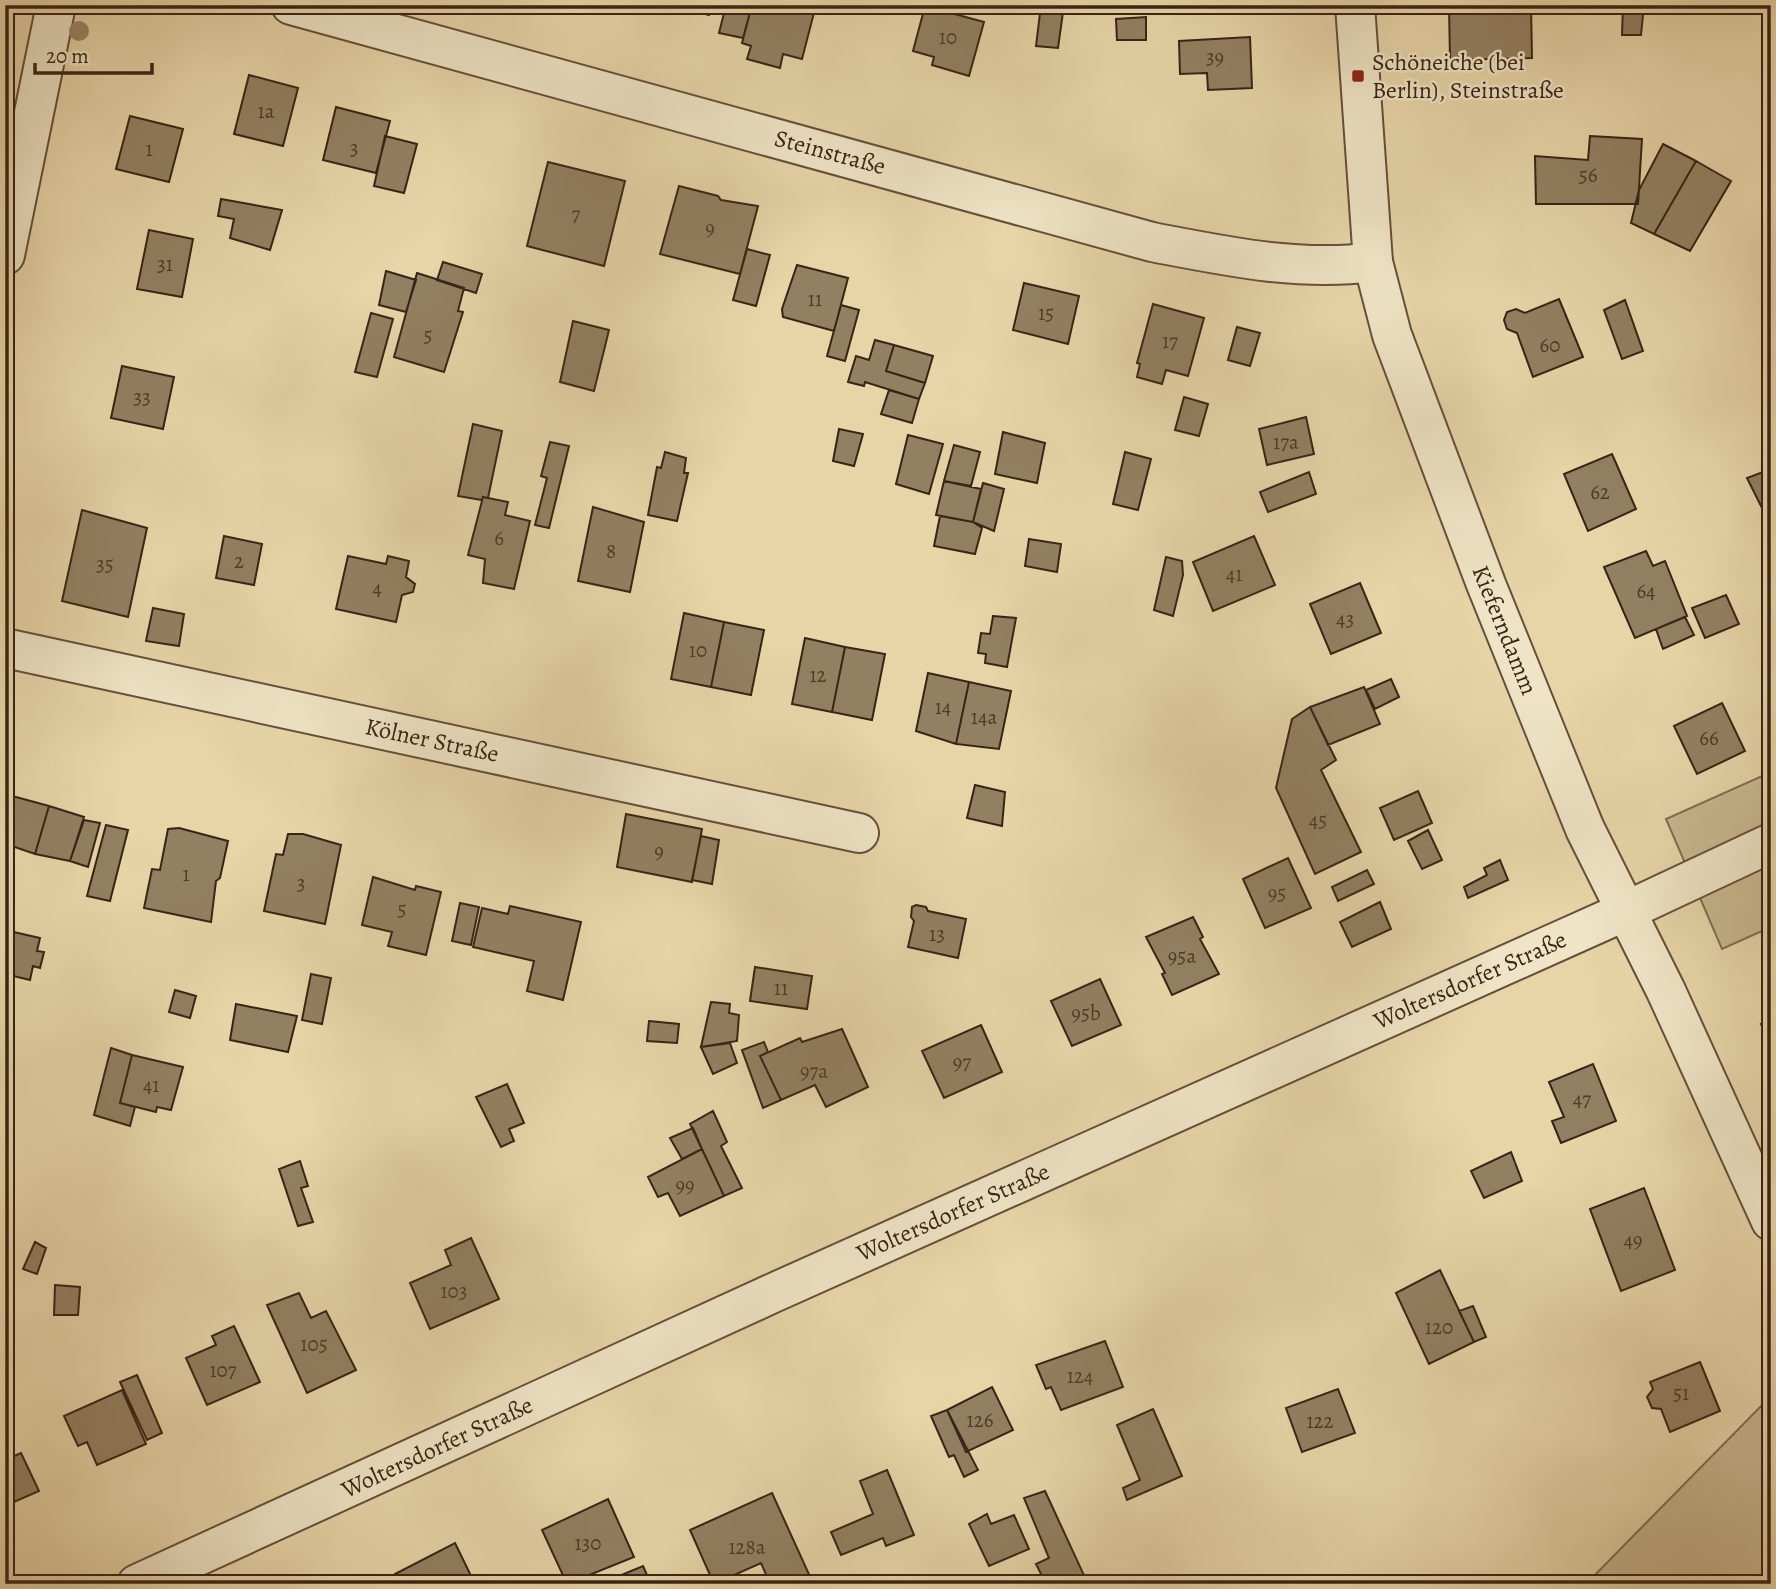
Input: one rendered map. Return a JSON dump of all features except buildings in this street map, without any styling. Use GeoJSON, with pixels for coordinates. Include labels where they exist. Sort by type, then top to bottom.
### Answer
{"type":"FeatureCollection","features":[{"type":"Feature","properties":{"kind":"street"},"geometry":{"type":"LineString","coordinates":[[5,255],[56,5]]}},
{"type":"Feature","properties":{"kind":"street","name":"Steinstraße"},"geometry":{"type":"LineString","coordinates":[[291,5],[1152,242],[1230,257],[1308,266],[1373,262]]}},
{"type":"Feature","properties":{"kind":"street","name":"Kieferndamm"},"geometry":{"type":"LineString","coordinates":[[1355,5],[1373,262],[1392,335],[1486,584],[1585,830],[1666,991],[1771,1221]]}},
{"type":"Feature","properties":{"kind":"street","name":"Kölner Straße"},"geometry":{"type":"LineString","coordinates":[[5,648],[859,833]]}},
{"type":"Feature","properties":{"kind":"street","name":"Woltersdorfer Straße"},"geometry":{"type":"LineString","coordinates":[[137,1584],[1771,843]]}},
{"type":"Feature","properties":{"kind":"shaded area"},"geometry":{"type":"Polygon","coordinates":[[[1771,772],[1771,927],[1722,949],[1666,819],[1771,772]]]}},
{"type":"Feature","properties":{"kind":"shaded area"},"geometry":{"type":"Polygon","coordinates":[[[1766,1401],[1771,1405],[1771,1584],[1586,1584],[1766,1401]]]}},
{"type":"Feature","properties":{"kind":"place","name":"Schöneiche (bei Berlin), Steinstraße"},"geometry":{"type":"Point","coordinates":[1358,76]}}]}
